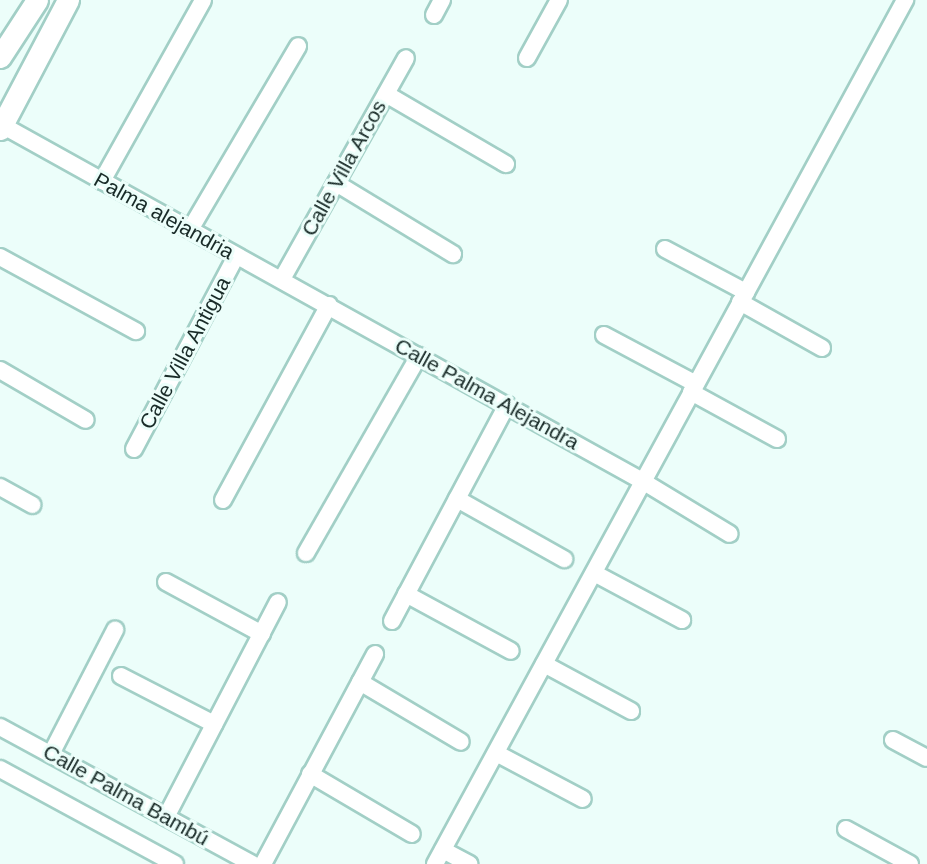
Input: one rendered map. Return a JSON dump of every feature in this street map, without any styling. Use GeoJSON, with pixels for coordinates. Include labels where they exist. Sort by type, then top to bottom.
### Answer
{"type":"FeatureCollection","features":[{"type":"Feature","properties":{"kind":"street"},"geometry":{"type":"LineString","coordinates":[[0,57],[37,0]]}},
{"type":"Feature","properties":{"kind":"street"},"geometry":{"type":"LineString","coordinates":[[1,126],[69,0]]}},
{"type":"Feature","properties":{"kind":"street"},"geometry":{"type":"LineString","coordinates":[[102,181],[203,0]]}},
{"type":"Feature","properties":{"kind":"street"},"geometry":{"type":"LineString","coordinates":[[527,58],[559,0]]}},
{"type":"Feature","properties":{"kind":"street"},"geometry":{"type":"LineString","coordinates":[[469,864],[439,857],[905,0]]}},
{"type":"Feature","properties":{"kind":"street"},"geometry":{"type":"LineString","coordinates":[[191,228],[298,46]]}},
{"type":"Feature","properties":{"kind":"street","name":"Calle Villa Arcos"},"geometry":{"type":"LineString","coordinates":[[282,279],[406,58]]}},
{"type":"Feature","properties":{"kind":"street"},"geometry":{"type":"LineString","coordinates":[[386,94],[506,164]]}},
{"type":"Feature","properties":{"kind":"street","name":"Palma alejandria"},"geometry":{"type":"LineString","coordinates":[[1,126],[329,305]]}},
{"type":"Feature","properties":{"kind":"street"},"geometry":{"type":"LineString","coordinates":[[336,183],[453,254]]}},
{"type":"Feature","properties":{"kind":"street"},"geometry":{"type":"LineString","coordinates":[[665,249],[822,348]]}},
{"type":"Feature","properties":{"kind":"street","name":"Calle Villa Antigua"},"geometry":{"type":"LineString","coordinates":[[134,449],[236,256]]}},
{"type":"Feature","properties":{"kind":"street"},"geometry":{"type":"LineString","coordinates":[[0,257],[136,331]]}},
{"type":"Feature","properties":{"kind":"street"},"geometry":{"type":"LineString","coordinates":[[223,500],[329,305]]}},
{"type":"Feature","properties":{"kind":"street","name":"Calle Palma Alejandra"},"geometry":{"type":"LineString","coordinates":[[329,305],[644,482],[730,534]]}},
{"type":"Feature","properties":{"kind":"street"},"geometry":{"type":"LineString","coordinates":[[604,336],[777,439]]}},
{"type":"Feature","properties":{"kind":"street"},"geometry":{"type":"LineString","coordinates":[[306,553],[419,356]]}},
{"type":"Feature","properties":{"kind":"street"},"geometry":{"type":"LineString","coordinates":[[0,370],[86,420]]}},
{"type":"Feature","properties":{"kind":"street"},"geometry":{"type":"LineString","coordinates":[[392,621],[507,405]]}},
{"type":"Feature","properties":{"kind":"street"},"geometry":{"type":"LineString","coordinates":[[0,487],[32,505]]}},
{"type":"Feature","properties":{"kind":"street"},"geometry":{"type":"LineString","coordinates":[[458,499],[564,559]]}},
{"type":"Feature","properties":{"kind":"street"},"geometry":{"type":"LineString","coordinates":[[594,573],[682,620]]}},
{"type":"Feature","properties":{"kind":"street"},"geometry":{"type":"LineString","coordinates":[[166,582],[262,634]]}},
{"type":"Feature","properties":{"kind":"street"},"geometry":{"type":"LineString","coordinates":[[406,594],[511,651]]}},
{"type":"Feature","properties":{"kind":"street"},"geometry":{"type":"LineString","coordinates":[[166,817],[278,602]]}},
{"type":"Feature","properties":{"kind":"street"},"geometry":{"type":"LineString","coordinates":[[51,754],[114,630]]}},
{"type":"Feature","properties":{"kind":"street"},"geometry":{"type":"LineString","coordinates":[[262,864],[375,654]]}},
{"type":"Feature","properties":{"kind":"street"},"geometry":{"type":"LineString","coordinates":[[544,664],[631,711]]}},
{"type":"Feature","properties":{"kind":"street"},"geometry":{"type":"LineString","coordinates":[[121,676],[214,724]]}},
{"type":"Feature","properties":{"kind":"street"},"geometry":{"type":"LineString","coordinates":[[360,682],[461,742]]}},
{"type":"Feature","properties":{"kind":"street","name":"Calle Palma Bambú"},"geometry":{"type":"LineString","coordinates":[[0,727],[252,864]]}},
{"type":"Feature","properties":{"kind":"street"},"geometry":{"type":"LineString","coordinates":[[893,740],[927,758]]}},
{"type":"Feature","properties":{"kind":"street"},"geometry":{"type":"LineString","coordinates":[[496,753],[583,799]]}},
{"type":"Feature","properties":{"kind":"street","name":"Calle Palma Bambú"},"geometry":{"type":"LineString","coordinates":[[0,769],[175,864]]}},
{"type":"Feature","properties":{"kind":"street"},"geometry":{"type":"LineString","coordinates":[[310,774],[412,834]]}},
{"type":"Feature","properties":{"kind":"street"},"geometry":{"type":"LineString","coordinates":[[846,829],[910,864]]}}]}
